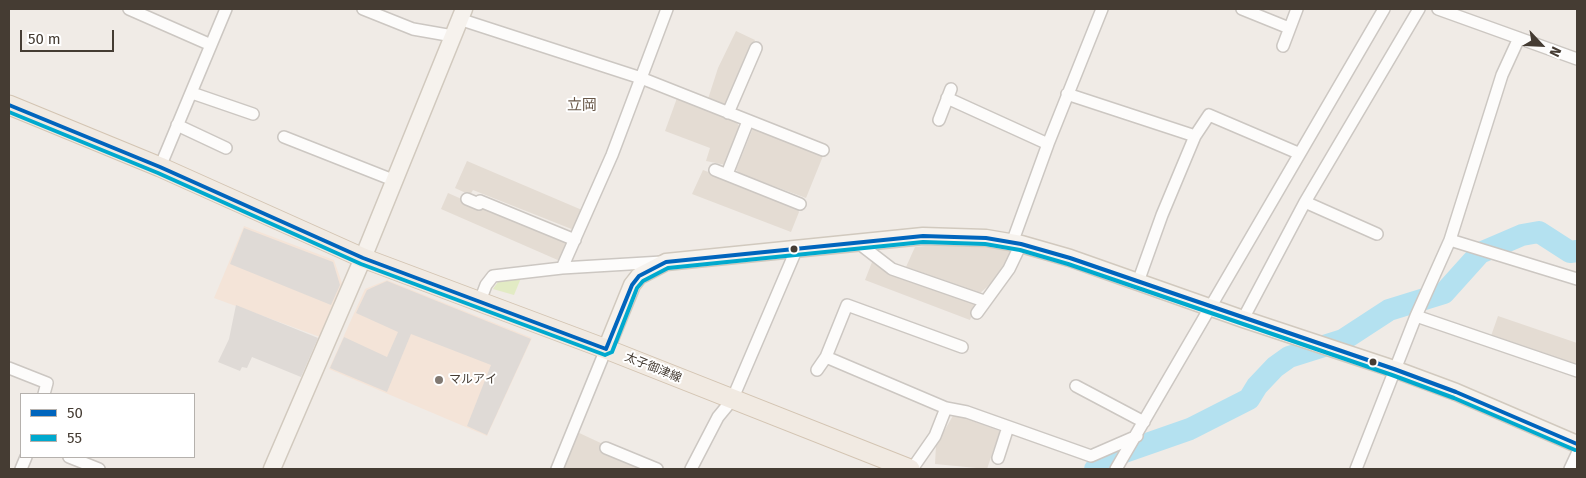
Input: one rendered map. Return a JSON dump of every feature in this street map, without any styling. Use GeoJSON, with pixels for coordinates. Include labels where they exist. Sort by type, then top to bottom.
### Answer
{"type":"FeatureCollection","features":[{"type":"Feature","properties":{"kind":"main road","name":"太子御津線"},"geometry":{"type":"LineString","coordinates":[[9,105],[160,167],[363,258],[606,349],[911,469]]}},
{"type":"Feature","properties":{"kind":"street"},"geometry":{"type":"LineString","coordinates":[[129,9],[212,45]]}},
{"type":"Feature","properties":{"kind":"street"},"geometry":{"type":"LineString","coordinates":[[160,167],[226,9]]}},
{"type":"Feature","properties":{"kind":"street"},"geometry":{"type":"LineString","coordinates":[[363,9],[413,29],[453,36]]}},
{"type":"Feature","properties":{"kind":"street"},"geometry":{"type":"LineString","coordinates":[[562,268],[612,155],[667,9]]}},
{"type":"Feature","properties":{"kind":"street"},"geometry":{"type":"LineString","coordinates":[[977,313],[1009,269],[1048,144],[1102,9]]}},
{"type":"Feature","properties":{"kind":"street"},"geometry":{"type":"LineString","coordinates":[[1242,9],[1289,28]]}},
{"type":"Feature","properties":{"kind":"street"},"geometry":{"type":"LineString","coordinates":[[1283,46],[1297,9]]}},
{"type":"Feature","properties":{"kind":"street"},"geometry":{"type":"LineString","coordinates":[[1116,469],[1208,307],[1384,9]]}},
{"type":"Feature","properties":{"kind":"street"},"geometry":{"type":"LineString","coordinates":[[1243,319],[1305,202],[1419,9]]}},
{"type":"Feature","properties":{"kind":"street"},"geometry":{"type":"LineString","coordinates":[[1438,9],[1577,59]]}},
{"type":"Feature","properties":{"kind":"street"},"geometry":{"type":"LineString","coordinates":[[272,469],[363,258],[393,180],[462,14],[641,78],[823,150]]}},
{"type":"Feature","properties":{"kind":"street"},"geometry":{"type":"LineString","coordinates":[[1356,469],[1394,369],[1450,240],[1502,75],[1519,38]]}},
{"type":"Feature","properties":{"kind":"street"},"geometry":{"type":"LineString","coordinates":[[728,113],[756,48]]}},
{"type":"Feature","properties":{"kind":"street"},"geometry":{"type":"LineString","coordinates":[[192,93],[254,114]]}},
{"type":"Feature","properties":{"kind":"street"},"geometry":{"type":"LineString","coordinates":[[939,120],[949,93],[1048,144]]}},
{"type":"Feature","properties":{"kind":"street"},"geometry":{"type":"LineString","coordinates":[[1067,94],[1195,136]]}},
{"type":"Feature","properties":{"kind":"street"},"geometry":{"type":"LineString","coordinates":[[1138,282],[1162,215],[1195,136],[1209,115],[1298,153]]}},
{"type":"Feature","properties":{"kind":"street"},"geometry":{"type":"LineString","coordinates":[[727,174],[748,121]]}},
{"type":"Feature","properties":{"kind":"street"},"geometry":{"type":"LineString","coordinates":[[177,126],[226,148]]}},
{"type":"Feature","properties":{"kind":"street"},"geometry":{"type":"LineString","coordinates":[[284,137],[393,180]]}},
{"type":"Feature","properties":{"kind":"street"},"geometry":{"type":"LineString","coordinates":[[715,170],[800,204]]}},
{"type":"Feature","properties":{"kind":"street"},"geometry":{"type":"LineString","coordinates":[[467,198],[479,204],[480,201],[514,209],[575,240]]}},
{"type":"Feature","properties":{"kind":"street"},"geometry":{"type":"LineString","coordinates":[[1305,202],[1377,234]]}},
{"type":"Feature","properties":{"kind":"street"},"geometry":{"type":"LineString","coordinates":[[480,301],[486,285],[494,276],[562,268],[666,262],[857,242],[955,236],[1017,243],[1070,258],[1243,319],[1394,369],[1456,392],[1577,444]]}},
{"type":"Feature","properties":{"kind":"street"},"geometry":{"type":"LineString","coordinates":[[1450,240],[1577,279]]}},
{"type":"Feature","properties":{"kind":"street"},"geometry":{"type":"LineString","coordinates":[[857,242],[892,269],[984,301]]}},
{"type":"Feature","properties":{"kind":"street"},"geometry":{"type":"LineString","coordinates":[[691,469],[718,417],[732,400],[797,248]]}},
{"type":"Feature","properties":{"kind":"street"},"geometry":{"type":"LineString","coordinates":[[557,469],[632,285],[639,276],[666,262]]}},
{"type":"Feature","properties":{"kind":"street"},"geometry":{"type":"LineString","coordinates":[[817,370],[826,357],[847,305],[962,346]]}},
{"type":"Feature","properties":{"kind":"street"},"geometry":{"type":"LineString","coordinates":[[1416,316],[1577,371]]}},
{"type":"Feature","properties":{"kind":"street"},"geometry":{"type":"LineString","coordinates":[[826,357],[946,408],[967,412],[1090,456],[1136,436]]}},
{"type":"Feature","properties":{"kind":"street"},"geometry":{"type":"LineString","coordinates":[[9,368],[47,383],[44,393]]}},
{"type":"Feature","properties":{"kind":"street"},"geometry":{"type":"LineString","coordinates":[[1076,386],[1144,422]]}},
{"type":"Feature","properties":{"kind":"street"},"geometry":{"type":"LineString","coordinates":[[911,469],[936,436],[946,408]]}},
{"type":"Feature","properties":{"kind":"street"},"geometry":{"type":"LineString","coordinates":[[998,458],[1008,427]]}},
{"type":"Feature","properties":{"kind":"street"},"geometry":{"type":"LineString","coordinates":[[606,448],[657,469]]}},
{"type":"Feature","properties":{"kind":"street"},"geometry":{"type":"LineString","coordinates":[[1570,469],[1577,454]]}},
{"type":"Feature","properties":{"kind":"street"},"geometry":{"type":"LineString","coordinates":[[72,458],[99,469]]}},
{"type":"Feature","properties":{"kind":"shaded area"},"geometry":{"type":"Polygon","coordinates":[[[736,31],[755,40],[728,107],[708,99],[718,68],[736,31]]]}},
{"type":"Feature","properties":{"kind":"shaded area"},"geometry":{"type":"Polygon","coordinates":[[[677,98],[736,121],[740,128],[726,165],[706,161],[710,148],[665,131],[677,98]]]}},
{"type":"Feature","properties":{"kind":"shaded area"},"geometry":{"type":"Polygon","coordinates":[[[753,128],[817,151],[823,156],[806,198],[741,174],[736,170],[753,128]]]}},
{"type":"Feature","properties":{"kind":"shaded area"},"geometry":{"type":"Polygon","coordinates":[[[467,161],[582,210],[574,230],[473,190],[470,195],[455,188],[467,161]]]}},
{"type":"Feature","properties":{"kind":"shaded area"},"geometry":{"type":"Polygon","coordinates":[[[703,170],[795,204],[799,212],[791,232],[692,194],[703,170]]]}},
{"type":"Feature","properties":{"kind":"shaded area"},"geometry":{"type":"Polygon","coordinates":[[[448,193],[484,209],[486,207],[569,241],[560,261],[441,209],[448,193]]]}},
{"type":"Feature","properties":{"kind":"shaded area"},"geometry":{"type":"Polygon","coordinates":[[[244,226],[334,260],[343,286],[320,337],[214,298],[244,226]]]}},
{"type":"Feature","properties":{"kind":"shaded area"},"geometry":{"type":"Polygon","coordinates":[[[244,228],[333,262],[340,285],[331,305],[230,264],[244,228]]]}},
{"type":"Feature","properties":{"kind":"shaded area"},"geometry":{"type":"Polygon","coordinates":[[[936,245],[1013,249],[998,278],[980,293],[906,267],[915,247],[936,245]]]}},
{"type":"Feature","properties":{"kind":"shaded area"},"geometry":{"type":"Polygon","coordinates":[[[874,257],[977,303],[970,320],[865,280],[874,257]]]}},
{"type":"Feature","properties":{"kind":"shaded area"},"geometry":{"type":"Polygon","coordinates":[[[387,280],[532,338],[487,436],[329,369],[365,289],[387,280]]]}},
{"type":"Feature","properties":{"kind":"shaded area"},"geometry":{"type":"Polygon","coordinates":[[[387,281],[531,339],[487,435],[467,426],[491,365],[411,334],[387,392],[330,368],[344,337],[387,357],[398,332],[356,313],[367,290],[387,281]]]}},
{"type":"Feature","properties":{"kind":"shaded area"},"geometry":{"type":"Polygon","coordinates":[[[236,305],[318,338],[301,377],[252,357],[247,368],[242,367],[240,371],[218,362],[229,339],[236,305]]]}},
{"type":"Feature","properties":{"kind":"shaded area"},"geometry":{"type":"Polygon","coordinates":[[[1498,316],[1577,343],[1577,368],[1491,336],[1498,316]]]}},
{"type":"Feature","properties":{"kind":"shaded area"},"geometry":{"type":"Polygon","coordinates":[[[954,414],[1000,431],[987,469],[935,464],[936,445],[954,414]]]}},
{"type":"Feature","properties":{"kind":"shaded area"},"geometry":{"type":"Polygon","coordinates":[[[575,431],[649,469],[565,469],[560,467],[575,431]]]}},
{"type":"Feature","properties":{"kind":"green space"},"geometry":{"type":"Polygon","coordinates":[[[521,278],[514,295],[493,289],[500,279],[521,278]]]}},
{"type":"Feature","properties":{"kind":"waterway"},"geometry":{"type":"LineString","coordinates":[[1095,469],[1104,459],[1190,429],[1249,399],[1257,386],[1275,367],[1289,357],[1343,340],[1389,310],[1444,293],[1480,253],[1522,235],[1539,232],[1570,252],[1577,251]]}},
{"type":"Feature","properties":{"kind":"transit line","name":"50"},"geometry":{"type":"LineString","coordinates":[[9,105],[160,167],[363,258],[606,349],[632,285],[639,276],[666,262],[923,236],[986,238],[1021,244],[1070,258],[1394,369],[1456,392],[1577,444]]}},
{"type":"Feature","properties":{"kind":"transit line","name":"55"},"geometry":{"type":"LineString","coordinates":[[9,112],[158,173],[361,264],[605,355],[612,352],[637,288],[643,281],[668,268],[923,242],[985,244],[1020,250],[1068,264],[1392,375],[1454,398],[1575,450]]}},
{"type":"Feature","properties":{"kind":"place","name":"マルアイ"},"geometry":{"type":"Point","coordinates":[439,380]}},
{"type":"Feature","properties":{"kind":"district","name":"立岡"},"geometry":{"type":"Point","coordinates":[582,106]}}]}
